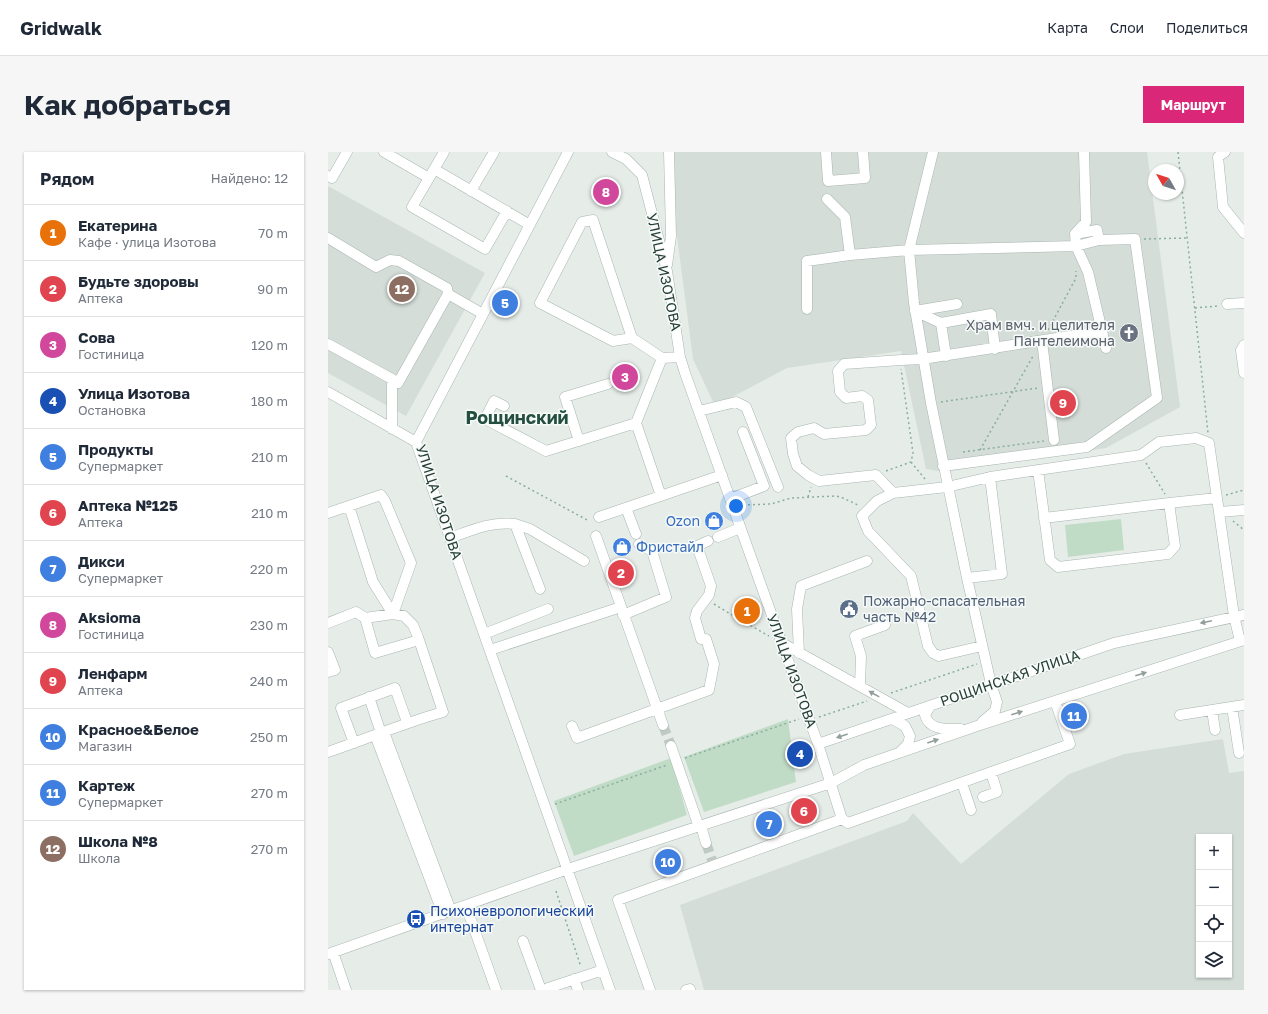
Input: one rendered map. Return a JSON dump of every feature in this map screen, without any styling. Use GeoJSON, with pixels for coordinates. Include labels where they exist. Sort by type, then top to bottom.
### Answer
{"type":"FeatureCollection","features":[{"type":"Feature","properties":{"kind":"street"},"geometry":{"type":"LineString","coordinates":[[329,180],[347,152]]}},
{"type":"Feature","properties":{"kind":"street"},"geometry":{"type":"LineString","coordinates":[[384,152],[471,191],[530,225]]}},
{"type":"Feature","properties":{"kind":"street"},"geometry":{"type":"LineString","coordinates":[[444,152],[412,207],[485,249],[506,211]]}},
{"type":"Feature","properties":{"kind":"street"},"geometry":{"type":"LineString","coordinates":[[471,191],[494,152]]}},
{"type":"Feature","properties":{"kind":"street","name":"УЛИЦА ИЗОТОВА"},"geometry":{"type":"LineString","coordinates":[[568,152],[416,442],[610,990]]}},
{"type":"Feature","properties":{"kind":"street","name":"УЛИЦА ИЗОТОВА"},"geometry":{"type":"LineString","coordinates":[[612,152],[626,159],[642,175],[667,271],[680,357],[818,744]]}},
{"type":"Feature","properties":{"kind":"street"},"geometry":{"type":"LineString","coordinates":[[667,271],[671,236],[669,152]]}},
{"type":"Feature","properties":{"kind":"street"},"geometry":{"type":"LineString","coordinates":[[826,152],[828,181],[865,178],[863,152]]}},
{"type":"Feature","properties":{"kind":"street"},"geometry":{"type":"LineString","coordinates":[[933,152],[909,250],[915,311],[922,359],[947,487],[982,646],[997,702],[995,711],[977,726]]}},
{"type":"Feature","properties":{"kind":"street"},"geometry":{"type":"LineString","coordinates":[[1084,152],[1086,222],[1075,234],[1076,246],[1088,272],[1106,348]]}},
{"type":"Feature","properties":{"kind":"street"},"geometry":{"type":"LineString","coordinates":[[1225,152],[1218,157],[1223,207],[1244,233]]}},
{"type":"Feature","properties":{"kind":"street"},"geometry":{"type":"LineString","coordinates":[[827,199],[845,217],[850,255]]}},
{"type":"Feature","properties":{"kind":"street"},"geometry":{"type":"LineString","coordinates":[[632,338],[614,341],[540,303],[582,222],[593,220],[632,338],[662,358],[680,357]]}},
{"type":"Feature","properties":{"kind":"street"},"geometry":{"type":"LineString","coordinates":[[1075,234],[1097,230],[1098,240]]}},
{"type":"Feature","properties":{"kind":"street"},"geometry":{"type":"LineString","coordinates":[[328,238],[376,267],[390,260],[399,261],[447,288],[448,294],[398,383],[328,344]]}},
{"type":"Feature","properties":{"kind":"street"},"geometry":{"type":"LineString","coordinates":[[807,309],[807,260],[909,250],[1076,246],[1098,240],[1135,239],[1157,398],[1087,447],[943,466]]}},
{"type":"Feature","properties":{"kind":"street"},"geometry":{"type":"LineString","coordinates":[[448,294],[483,314]]}},
{"type":"Feature","properties":{"kind":"street"},"geometry":{"type":"LineString","coordinates":[[1227,304],[1244,303]]}},
{"type":"Feature","properties":{"kind":"street"},"geometry":{"type":"LineString","coordinates":[[915,311],[957,304]]}},
{"type":"Feature","properties":{"kind":"street"},"geometry":{"type":"LineString","coordinates":[[915,311],[941,323],[991,314],[995,349]]}},
{"type":"Feature","properties":{"kind":"street"},"geometry":{"type":"LineString","coordinates":[[941,323],[946,356]]}},
{"type":"Feature","properties":{"kind":"street"},"geometry":{"type":"LineString","coordinates":[[893,493],[876,474],[819,481],[808,475],[798,466],[793,454],[792,438],[798,432],[814,428],[824,434],[866,430],[871,425],[868,400],[862,396],[846,398],[840,392],[838,371],[844,364],[946,356],[1102,331]]}},
{"type":"Feature","properties":{"kind":"street"},"geometry":{"type":"LineString","coordinates":[[1042,341],[1054,440]]}},
{"type":"Feature","properties":{"kind":"street"},"geometry":{"type":"LineString","coordinates":[[1244,345],[1241,350],[1244,373]]}},
{"type":"Feature","properties":{"kind":"street"},"geometry":{"type":"LineString","coordinates":[[661,496],[636,423],[662,358]]}},
{"type":"Feature","properties":{"kind":"street"},"geometry":{"type":"LineString","coordinates":[[392,379],[392,429]]}},
{"type":"Feature","properties":{"kind":"street"},"geometry":{"type":"LineString","coordinates":[[579,441],[565,397],[608,384]]}},
{"type":"Feature","properties":{"kind":"street"},"geometry":{"type":"LineString","coordinates":[[328,392],[416,442]]}},
{"type":"Feature","properties":{"kind":"street"},"geometry":{"type":"LineString","coordinates":[[504,406],[494,401],[485,419],[546,451],[636,423]]}},
{"type":"Feature","properties":{"kind":"street"},"geometry":{"type":"LineString","coordinates":[[698,411],[736,402],[746,407],[778,487]]}},
{"type":"Feature","properties":{"kind":"street"},"geometry":{"type":"LineString","coordinates":[[731,502],[764,486],[743,432]]}},
{"type":"Feature","properties":{"kind":"street"},"geometry":{"type":"LineString","coordinates":[[346,990],[330,953],[568,869],[831,783],[864,766],[967,729],[1242,641],[1239,615],[1217,498],[1209,443],[1196,438],[1158,442],[1141,455],[990,477],[947,487],[893,493],[877,501],[862,516],[868,531],[911,576],[928,646],[933,653],[940,656],[982,646]]}},
{"type":"Feature","properties":{"kind":"street"},"geometry":{"type":"LineString","coordinates":[[1038,470],[1050,560],[1058,567],[1168,554],[1175,546],[1169,502]]}},
{"type":"Feature","properties":{"kind":"street"},"geometry":{"type":"LineString","coordinates":[[599,517],[722,475]]}},
{"type":"Feature","properties":{"kind":"street"},"geometry":{"type":"LineString","coordinates":[[967,578],[1002,574],[990,477]]}},
{"type":"Feature","properties":{"kind":"street"},"geometry":{"type":"LineString","coordinates":[[328,513],[381,494],[411,563],[393,614]]}},
{"type":"Feature","properties":{"kind":"street"},"geometry":{"type":"LineString","coordinates":[[1044,518],[1169,502],[1217,498]]}},
{"type":"Feature","properties":{"kind":"street"},"geometry":{"type":"LineString","coordinates":[[349,506],[372,582],[393,614]]}},
{"type":"Feature","properties":{"kind":"street"},"geometry":{"type":"LineString","coordinates":[[490,650],[666,597],[652,551],[638,539],[626,508]]}},
{"type":"Feature","properties":{"kind":"street"},"geometry":{"type":"LineString","coordinates":[[1220,512],[1244,510]]}},
{"type":"Feature","properties":{"kind":"street"},"geometry":{"type":"LineString","coordinates":[[450,538],[489,524],[515,524],[530,529],[584,560]]}},
{"type":"Feature","properties":{"kind":"street"},"geometry":{"type":"LineString","coordinates":[[515,524],[540,589]]}},
{"type":"Feature","properties":{"kind":"street"},"geometry":{"type":"LineString","coordinates":[[718,537],[740,528]]}},
{"type":"Feature","properties":{"kind":"street"},"geometry":{"type":"LineString","coordinates":[[596,536],[663,725]]}},
{"type":"Feature","properties":{"kind":"street"},"geometry":{"type":"LineString","coordinates":[[572,726],[577,738],[709,690],[714,664],[695,618],[697,612],[709,595],[711,586],[697,546],[708,541]]}},
{"type":"Feature","properties":{"kind":"street"},"geometry":{"type":"LineString","coordinates":[[799,653],[797,609],[801,586],[867,561]]}},
{"type":"Feature","properties":{"kind":"street"},"geometry":{"type":"LineString","coordinates":[[484,634],[548,609]]}},
{"type":"Feature","properties":{"kind":"street"},"geometry":{"type":"LineString","coordinates":[[328,623],[356,612],[365,618],[375,653],[419,640]]}},
{"type":"Feature","properties":{"kind":"street"},"geometry":{"type":"LineString","coordinates":[[328,752],[407,722],[442,712],[413,625],[404,616],[393,614],[365,618]]}},
{"type":"Feature","properties":{"kind":"street","name":"РОЩИНСКАЯ УЛИЦА"},"geometry":{"type":"LineString","coordinates":[[818,744],[1114,642],[1239,615]]}},
{"type":"Feature","properties":{"kind":"street"},"geometry":{"type":"LineString","coordinates":[[860,686],[861,656],[855,636],[885,625]]}},
{"type":"Feature","properties":{"kind":"street"},"geometry":{"type":"LineString","coordinates":[[782,643],[908,713]]}},
{"type":"Feature","properties":{"kind":"street"},"geometry":{"type":"LineString","coordinates":[[328,652],[335,670],[328,672]]}},
{"type":"Feature","properties":{"kind":"street"},"geometry":{"type":"LineString","coordinates":[[354,743],[340,708],[394,688],[407,722]]}},
{"type":"Feature","properties":{"kind":"street"},"geometry":{"type":"LineString","coordinates":[[369,697],[380,733],[447,912]]}},
{"type":"Feature","properties":{"kind":"street"},"geometry":{"type":"LineString","coordinates":[[818,744],[842,819],[848,823],[1070,744],[1055,701]]}},
{"type":"Feature","properties":{"kind":"street"},"geometry":{"type":"LineString","coordinates":[[1180,715],[1244,705]]}},
{"type":"Feature","properties":{"kind":"street"},"geometry":{"type":"LineString","coordinates":[[930,706],[925,715],[926,720],[930,725],[947,729],[967,729]]}},
{"type":"Feature","properties":{"kind":"street"},"geometry":{"type":"LineString","coordinates":[[1232,706],[1239,753]]}},
{"type":"Feature","properties":{"kind":"street"},"geometry":{"type":"LineString","coordinates":[[1212,710],[1215,730]]}},
{"type":"Feature","properties":{"kind":"street"},"geometry":{"type":"LineString","coordinates":[[892,719],[905,726],[910,736],[908,744],[898,754]]}},
{"type":"Feature","properties":{"kind":"street"},"geometry":{"type":"LineString","coordinates":[[671,746],[706,843]]}},
{"type":"Feature","properties":{"kind":"street"},"geometry":{"type":"LineString","coordinates":[[983,797],[997,792],[990,772]]}},
{"type":"Feature","properties":{"kind":"street"},"geometry":{"type":"LineString","coordinates":[[962,783],[971,810]]}},
{"type":"Feature","properties":{"kind":"street"},"geometry":{"type":"LineString","coordinates":[[650,990],[618,900],[713,863],[842,819]]}},
{"type":"Feature","properties":{"kind":"street"},"geometry":{"type":"LineString","coordinates":[[466,906],[496,990]]}},
{"type":"Feature","properties":{"kind":"street"},"geometry":{"type":"LineString","coordinates":[[523,941],[542,990]]}},
{"type":"Feature","properties":{"kind":"street"},"geometry":{"type":"LineString","coordinates":[[547,990],[548,988],[603,970]]}},
{"type":"Feature","properties":{"kind":"street"},"geometry":{"type":"LineString","coordinates":[[578,990],[579,978]]}},
{"type":"Feature","properties":{"kind":"path"},"geometry":{"type":"LineString","coordinates":[[1178,152],[1209,443]]}},
{"type":"Feature","properties":{"kind":"path"},"geometry":{"type":"LineString","coordinates":[[980,450],[1076,278],[1076,270]]}},
{"type":"Feature","properties":{"kind":"path"},"geometry":{"type":"LineString","coordinates":[[1195,308],[1227,304]]}},
{"type":"Feature","properties":{"kind":"path"},"geometry":{"type":"LineString","coordinates":[[898,360],[901,368],[913,453],[911,462]]}},
{"type":"Feature","properties":{"kind":"path"},"geometry":{"type":"LineString","coordinates":[[931,403],[1048,387]]}},
{"type":"Feature","properties":{"kind":"path"},"geometry":{"type":"LineString","coordinates":[[957,453],[1054,440]]}},
{"type":"Feature","properties":{"kind":"path"},"geometry":{"type":"LineString","coordinates":[[1141,455],[1169,502]]}},
{"type":"Feature","properties":{"kind":"path"},"geometry":{"type":"LineString","coordinates":[[876,474],[911,462]]}},
{"type":"Feature","properties":{"kind":"path"},"geometry":{"type":"LineString","coordinates":[[911,462],[932,488]]}},
{"type":"Feature","properties":{"kind":"path"},"geometry":{"type":"LineString","coordinates":[[506,476],[590,521],[596,536]]}},
{"type":"Feature","properties":{"kind":"path"},"geometry":{"type":"LineString","coordinates":[[808,497],[811,486]]}},
{"type":"Feature","properties":{"kind":"path"},"geometry":{"type":"LineString","coordinates":[[1217,498],[1244,490]]}},
{"type":"Feature","properties":{"kind":"path"},"geometry":{"type":"LineString","coordinates":[[731,502],[771,504],[791,498],[836,496],[844,498],[868,510]]}},
{"type":"Feature","properties":{"kind":"path"},"geometry":{"type":"LineString","coordinates":[[705,600],[732,615]]}},
{"type":"Feature","properties":{"kind":"path"},"geometry":{"type":"LineString","coordinates":[[746,623],[782,643]]}},
{"type":"Feature","properties":{"kind":"path"},"geometry":{"type":"LineString","coordinates":[[810,720],[986,661]]}},
{"type":"Feature","properties":{"kind":"path"},"geometry":{"type":"LineString","coordinates":[[556,890],[579,978]]}},
{"type":"Feature","properties":{"kind":"shaded area"},"geometry":{"type":"Polygon","coordinates":[[[666,152],[1147,152],[1149,164],[1148,200],[1153,200],[1180,407],[1106,448],[944,472],[926,469],[901,351],[787,368],[715,406],[693,359],[666,152]]]}},
{"type":"Feature","properties":{"kind":"shaded area"},"geometry":{"type":"Polygon","coordinates":[[[328,186],[485,273],[406,416],[328,373],[328,186]]]}},
{"type":"Feature","properties":{"kind":"shaded area"},"geometry":{"type":"Polygon","coordinates":[[[1223,739],[1229,773],[1244,771],[1244,990],[704,990],[680,905],[907,821],[913,813],[961,864],[1069,774],[1124,754],[1223,739]]]}},
{"type":"Feature","properties":{"kind":"green space"},"geometry":{"type":"Polygon","coordinates":[[[1121,519],[1124,550],[1068,557],[1065,525],[1121,519]]]}},
{"type":"Feature","properties":{"kind":"green space"},"geometry":{"type":"Polygon","coordinates":[[[788,719],[796,782],[704,812],[684,757],[788,719]]]}},
{"type":"Feature","properties":{"kind":"green space"},"geometry":{"type":"Polygon","coordinates":[[[671,758],[687,815],[574,856],[554,801],[671,758]]]}},
{"type":"Feature","properties":{"kind":"tunnel"},"geometry":{"type":"LineString","coordinates":[[663,725],[671,746]]}},
{"type":"Feature","properties":{"kind":"tunnel"},"geometry":{"type":"LineString","coordinates":[[706,843],[712,860]]}},
{"type":"Feature","properties":{"kind":"place","name":"Aksioma"},"geometry":{"type":"Point","coordinates":[606,192]}},
{"type":"Feature","properties":{"kind":"place","name":"Школа №8"},"geometry":{"type":"Point","coordinates":[402,289]}},
{"type":"Feature","properties":{"kind":"place","name":"Продукты"},"geometry":{"type":"Point","coordinates":[505,303]}},
{"type":"Feature","properties":{"kind":"place","name":"Храм вмч. и целителя Пантелеимона"},"geometry":{"type":"Point","coordinates":[1129,333]}},
{"type":"Feature","properties":{"kind":"place","name":"Сова"},"geometry":{"type":"Point","coordinates":[625,377]}},
{"type":"Feature","properties":{"kind":"place","name":"Ленфарм"},"geometry":{"type":"Point","coordinates":[1063,403]}},
{"type":"Feature","properties":{"kind":"place","name":"Ozon"},"geometry":{"type":"Point","coordinates":[714,521]}},
{"type":"Feature","properties":{"kind":"place","name":"Фристайл"},"geometry":{"type":"Point","coordinates":[622,547]}},
{"type":"Feature","properties":{"kind":"place","name":"Будьте здоровы"},"geometry":{"type":"Point","coordinates":[621,573]}},
{"type":"Feature","properties":{"kind":"place","name":"Пожарно-спасательная часть №42"},"geometry":{"type":"Point","coordinates":[849,609]}},
{"type":"Feature","properties":{"kind":"place","name":"Екатерина"},"geometry":{"type":"Point","coordinates":[747,611]}},
{"type":"Feature","properties":{"kind":"place","name":"Картеж"},"geometry":{"type":"Point","coordinates":[1074,716]}},
{"type":"Feature","properties":{"kind":"place","name":"Улица Изотова"},"geometry":{"type":"Point","coordinates":[800,754]}},
{"type":"Feature","properties":{"kind":"place","name":"Аптека №125"},"geometry":{"type":"Point","coordinates":[804,811]}},
{"type":"Feature","properties":{"kind":"place","name":"Дикси"},"geometry":{"type":"Point","coordinates":[769,824]}},
{"type":"Feature","properties":{"kind":"place","name":"Красное&Белое"},"geometry":{"type":"Point","coordinates":[668,862]}},
{"type":"Feature","properties":{"kind":"place","name":"Психоневрологический интернат"},"geometry":{"type":"Point","coordinates":[416,919]}},
{"type":"Feature","properties":{"kind":"district","name":"Рощинский"},"geometry":{"type":"Point","coordinates":[517,418]}}]}
